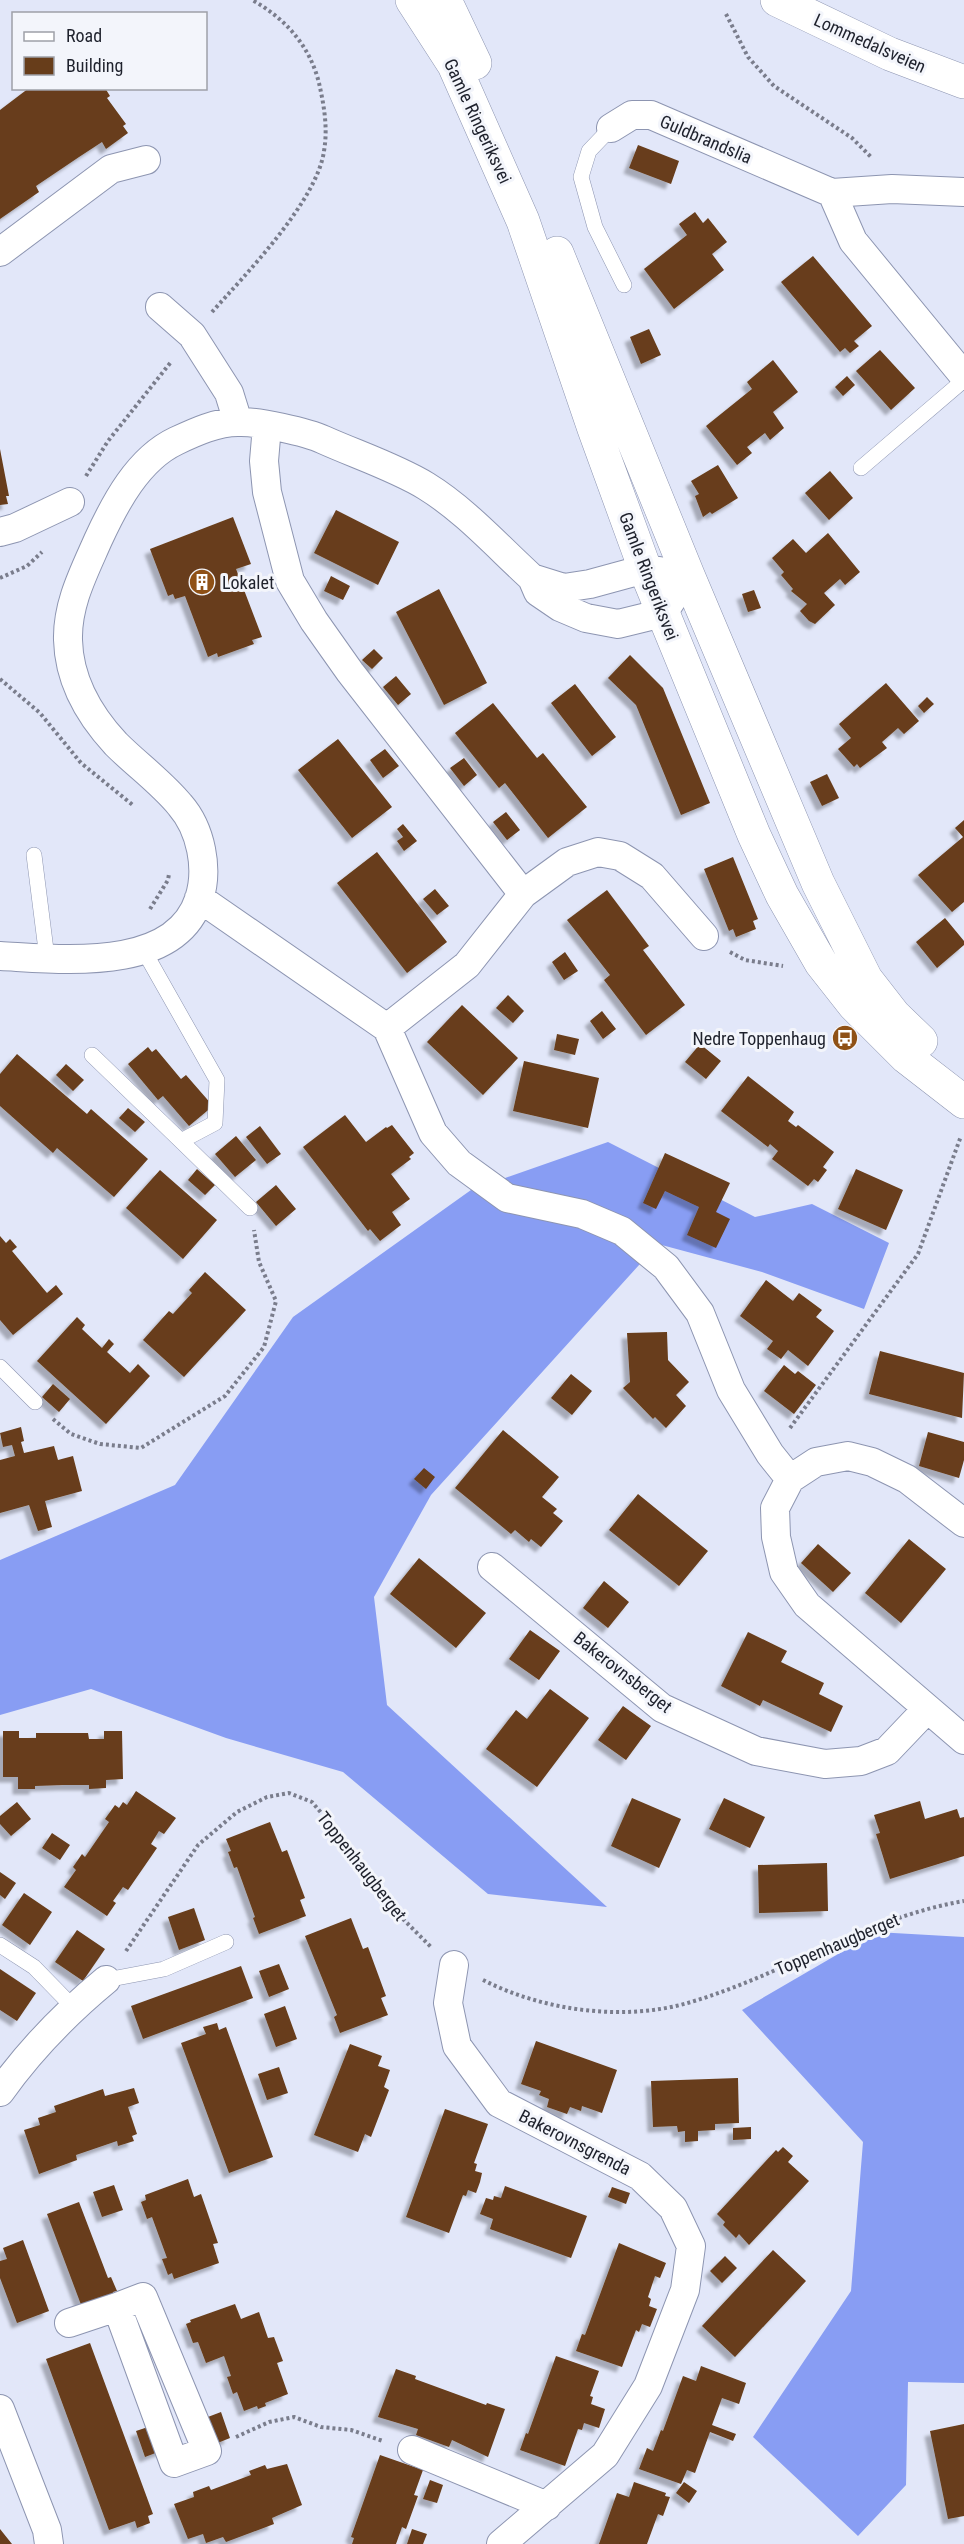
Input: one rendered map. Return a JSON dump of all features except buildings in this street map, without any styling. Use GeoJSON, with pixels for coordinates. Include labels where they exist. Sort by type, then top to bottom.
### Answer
{"type":"FeatureCollection","features":[{"type":"Feature","properties":{"kind":"main road","name":"Gamle Ringeriksvei"},"geometry":{"type":"LineString","coordinates":[[412,0],[454,65],[523,221],[597,439],[645,569],[754,835],[782,895],[810,946],[842,991],[886,1040],[964,1102]]}},
{"type":"Feature","properties":{"kind":"main road","name":"Gamle Ringeriksvei"},"geometry":{"type":"LineString","coordinates":[[445,0],[506,126],[688,575],[795,830],[855,959],[866,979],[894,1015],[911,1033],[964,1077]]}},
{"type":"Feature","properties":{"kind":"main road","name":"Lommedalsveien"},"geometry":{"type":"LineString","coordinates":[[777,0],[890,54],[964,82]]}},
{"type":"Feature","properties":{"kind":"street","name":"Guldbrandslia"},"geometry":{"type":"LineString","coordinates":[[611,128],[632,115],[651,115],[832,193],[892,189],[964,192]]}},
{"type":"Feature","properties":{"kind":"street"},"geometry":{"type":"LineString","coordinates":[[0,252],[111,169],[146,160]]}},
{"type":"Feature","properties":{"kind":"street"},"geometry":{"type":"LineString","coordinates":[[832,193],[853,241],[964,378]]}},
{"type":"Feature","properties":{"kind":"street"},"geometry":{"type":"LineString","coordinates":[[160,307],[204,329],[238,422]]}},
{"type":"Feature","properties":{"kind":"street"},"geometry":{"type":"LineString","coordinates":[[0,956],[96,957],[138,952],[170,939],[190,919],[199,898],[203,871],[199,840],[182,806],[114,742],[84,702],[71,670],[68,638],[72,601],[112,511],[129,483],[161,448],[199,430],[238,422],[318,437],[425,485],[466,516],[532,578],[538,592],[560,607],[586,618],[618,624],[663,612],[688,575],[645,569],[590,584],[564,588],[532,578]]}},
{"type":"Feature","properties":{"kind":"street"},"geometry":{"type":"LineString","coordinates":[[267,426],[264,460],[267,492],[290,581],[314,621],[350,672],[523,894]]}},
{"type":"Feature","properties":{"kind":"street"},"geometry":{"type":"LineString","coordinates":[[0,532],[15,528],[70,502]]}},
{"type":"Feature","properties":{"kind":"street"},"geometry":{"type":"LineString","coordinates":[[387,1028],[468,965],[523,894],[567,862],[598,852],[620,855],[652,876],[704,936]]}},
{"type":"Feature","properties":{"kind":"street"},"geometry":{"type":"LineString","coordinates":[[199,898],[387,1028],[433,1133],[459,1163],[507,1198],[582,1214],[622,1231],[666,1267],[700,1313],[731,1390],[770,1454],[790,1479]]}},
{"type":"Feature","properties":{"kind":"street"},"geometry":{"type":"LineString","coordinates":[[964,1523],[908,1479],[872,1462],[848,1456],[816,1462],[790,1479],[776,1508],[776,1537],[784,1572],[807,1605],[964,1740]]}},
{"type":"Feature","properties":{"kind":"street","name":"Bakerovnsberget"},"geometry":{"type":"LineString","coordinates":[[492,1567],[662,1708],[756,1751],[825,1764],[861,1761],[887,1751],[927,1709]]}},
{"type":"Feature","properties":{"kind":"street","name":"Bakerovnsgrenda"},"geometry":{"type":"LineString","coordinates":[[454,1965],[448,2003],[457,2046],[499,2103],[640,2176],[674,2208],[691,2246],[686,2290],[648,2386],[605,2455],[501,2544]]}},
{"type":"Feature","properties":{"kind":"street"},"geometry":{"type":"LineString","coordinates":[[0,2092],[17,2068],[73,2007],[106,1980]]}},
{"type":"Feature","properties":{"kind":"street"},"geometry":{"type":"LineString","coordinates":[[69,2323],[143,2297],[207,2451]]}},
{"type":"Feature","properties":{"kind":"street"},"geometry":{"type":"LineString","coordinates":[[0,2409],[47,2530],[49,2544]]}},
{"type":"Feature","properties":{"kind":"street"},"geometry":{"type":"LineString","coordinates":[[412,2451],[547,2506]]}},
{"type":"Feature","properties":{"kind":"lane","name":"Guldbrandslia"},"geometry":{"type":"LineString","coordinates":[[611,128],[588,151],[581,177],[595,227],[624,285]]}},
{"type":"Feature","properties":{"kind":"lane"},"geometry":{"type":"LineString","coordinates":[[861,468],[964,378]]}},
{"type":"Feature","properties":{"kind":"lane"},"geometry":{"type":"LineString","coordinates":[[34,855],[47,958]]}},
{"type":"Feature","properties":{"kind":"lane"},"geometry":{"type":"LineString","coordinates":[[138,952],[217,1080],[215,1123],[181,1141]]}},
{"type":"Feature","properties":{"kind":"lane"},"geometry":{"type":"LineString","coordinates":[[92,1055],[250,1208]]}},
{"type":"Feature","properties":{"kind":"lane"},"geometry":{"type":"LineString","coordinates":[[0,1367],[35,1402]]}},
{"type":"Feature","properties":{"kind":"lane"},"geometry":{"type":"LineString","coordinates":[[106,1980],[164,1969],[226,1942]]}},
{"type":"Feature","properties":{"kind":"lane"},"geometry":{"type":"LineString","coordinates":[[0,1945],[34,1967],[73,2007]]}},
{"type":"Feature","properties":{"kind":"path"},"geometry":{"type":"LineString","coordinates":[[70,502],[108,441],[204,329],[211,313],[267,250],[319,173],[325,151],[326,111],[316,71],[293,30],[269,9],[252,0]]}},
{"type":"Feature","properties":{"kind":"path"},"geometry":{"type":"LineString","coordinates":[[726,14],[748,57],[774,86],[852,138],[873,160],[892,189]]}},
{"type":"Feature","properties":{"kind":"path"},"geometry":{"type":"LineString","coordinates":[[0,578],[27,566],[44,549]]}},
{"type":"Feature","properties":{"kind":"path"},"geometry":{"type":"LineString","coordinates":[[0,679],[40,713],[81,763],[138,809]]}},
{"type":"Feature","properties":{"kind":"path"},"geometry":{"type":"LineString","coordinates":[[138,952],[131,933],[147,914],[168,880],[170,868]]}},
{"type":"Feature","properties":{"kind":"path"},"geometry":{"type":"LineString","coordinates":[[770,1454],[918,1254],[961,1136]]}},
{"type":"Feature","properties":{"kind":"path"},"geometry":{"type":"LineString","coordinates":[[35,1402],[71,1434],[99,1444],[141,1448],[225,1396],[264,1347],[276,1301],[259,1262],[250,1208]]}},
{"type":"Feature","properties":{"kind":"path","name":"Toppenhaugberget"},"geometry":{"type":"LineString","coordinates":[[106,1980],[198,1845],[237,1812],[267,1797],[289,1793],[312,1802],[334,1828],[387,1903],[424,1941],[454,1965],[506,1991],[565,2008],[628,2012],[690,2003],[752,1980],[866,1929],[926,1907],[964,1901]]}},
{"type":"Feature","properties":{"kind":"path"},"geometry":{"type":"LineString","coordinates":[[207,2451],[269,2422],[294,2417],[321,2427],[351,2430],[412,2451]]}},
{"type":"Feature","properties":{"kind":"shaded area"},"geometry":{"type":"Polygon","coordinates":[[[608,1142],[755,1217],[812,1204],[889,1243],[864,1309],[762,1272],[658,1244],[431,1495],[374,1597],[387,1705],[607,1907],[488,1894],[343,1772],[226,1738],[91,1689],[0,1715],[0,1560],[175,1485],[293,1317],[471,1190],[608,1142]]]}},
{"type":"Feature","properties":{"kind":"shaded area"},"geometry":{"type":"Polygon","coordinates":[[[876,1932],[964,1937],[964,2383],[908,2382],[906,2485],[858,2536],[753,2437],[851,2291],[863,2142],[742,2010],[876,1932]]]}},
{"type":"Feature","properties":{"kind":"place","name":"Lokalet"},"geometry":{"type":"Point","coordinates":[202,582]}},
{"type":"Feature","properties":{"kind":"place","name":"Nedre Toppenhaug"},"geometry":{"type":"Point","coordinates":[845,1038]}}]}
